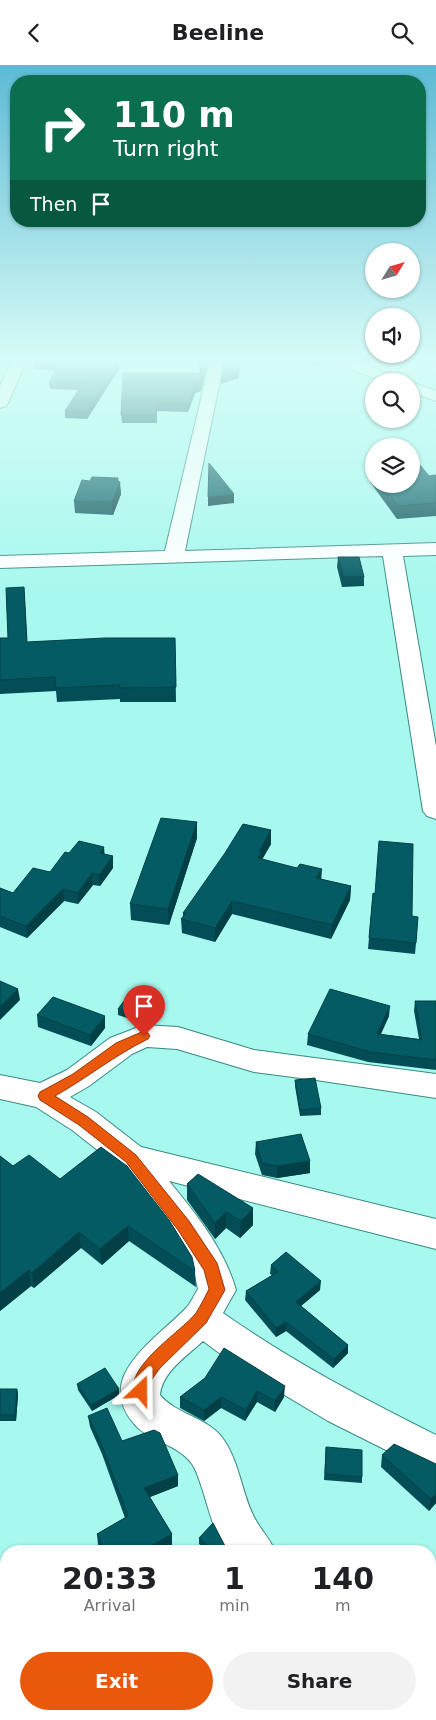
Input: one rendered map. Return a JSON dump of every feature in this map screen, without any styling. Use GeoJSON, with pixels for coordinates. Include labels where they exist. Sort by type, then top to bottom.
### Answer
{"type":"FeatureCollection","features":[{"type":"Feature","properties":{"kind":"street"},"geometry":{"type":"LineString","coordinates":[[174,556],[200,438]]}},
{"type":"Feature","properties":{"kind":"street"},"geometry":{"type":"LineString","coordinates":[[0,562],[436,549]]}},
{"type":"Feature","properties":{"kind":"street"},"geometry":{"type":"LineString","coordinates":[[392,550],[436,811]]}},
{"type":"Feature","properties":{"kind":"street"},"geometry":{"type":"LineString","coordinates":[[15,1096],[78,1077],[121,1047],[144,1036],[178,1038],[254,1061],[316,1068],[436,1087]]}},
{"type":"Feature","properties":{"kind":"street"},"geometry":{"type":"LineString","coordinates":[[15,1096],[84,1121],[131,1158],[184,1225],[211,1268],[217,1290],[201,1318],[154,1363],[142,1380],[140,1401],[152,1415],[188,1433],[206,1449],[216,1467],[236,1528],[248,1545]]}},
{"type":"Feature","properties":{"kind":"street"},"geometry":{"type":"LineString","coordinates":[[131,1158],[436,1234]]}},
{"type":"Feature","properties":{"kind":"street"},"geometry":{"type":"LineString","coordinates":[[201,1318],[255,1357],[342,1408],[436,1456]]}},
{"type":"Feature","properties":{"kind":"building"},"geometry":{"type":"Polygon","coordinates":[[[209,463],[234,494],[208,497],[209,463]]]}},
{"type":"Feature","properties":{"kind":"building"},"geometry":{"type":"Polygon","coordinates":[[[420,465],[429,476],[436,475],[436,503],[398,506],[389,493],[420,493],[420,465]]]}},
{"type":"Feature","properties":{"kind":"building"},"geometry":{"type":"Polygon","coordinates":[[[92,477],[118,478],[117,481],[120,482],[112,502],[74,501],[82,480],[90,481],[92,477]]]}},
{"type":"Feature","properties":{"kind":"building"},"geometry":{"type":"Polygon","coordinates":[[[338,557],[359,557],[364,577],[343,577],[338,557]]]}},
{"type":"Feature","properties":{"kind":"building"},"geometry":{"type":"Polygon","coordinates":[[[24,587],[27,642],[105,638],[175,638],[176,687],[119,688],[120,685],[56,688],[55,677],[0,680],[0,638],[8,638],[6,588],[24,587]]]}},
{"type":"Feature","properties":{"kind":"building"},"geometry":{"type":"Polygon","coordinates":[[[161,818],[197,822],[168,909],[130,904],[161,818]]]}},
{"type":"Feature","properties":{"kind":"building"},"geometry":{"type":"Polygon","coordinates":[[[243,824],[271,830],[259,852],[262,852],[258,858],[297,868],[300,864],[322,869],[316,878],[351,886],[332,925],[232,901],[215,928],[181,919],[186,913],[183,913],[243,824]]]}},
{"type":"Feature","properties":{"kind":"building"},"geometry":{"type":"Polygon","coordinates":[[[79,841],[104,847],[100,853],[113,856],[99,875],[92,873],[78,893],[63,889],[26,926],[0,916],[0,888],[13,893],[33,868],[50,872],[65,852],[69,853],[79,841]]]}},
{"type":"Feature","properties":{"kind":"building"},"geometry":{"type":"Polygon","coordinates":[[[379,841],[413,844],[412,916],[418,917],[416,943],[369,938],[379,841]]]}},
{"type":"Feature","properties":{"kind":"building"},"geometry":{"type":"Polygon","coordinates":[[[0,981],[18,989],[0,1007],[0,981]]]}},
{"type":"Feature","properties":{"kind":"building"},"geometry":{"type":"Polygon","coordinates":[[[330,989],[390,1006],[377,1034],[422,1040],[415,1001],[436,1001],[436,1060],[370,1052],[308,1034],[330,989]]]}},
{"type":"Feature","properties":{"kind":"building"},"geometry":{"type":"Polygon","coordinates":[[[130,993],[150,1000],[139,1016],[118,1009],[130,993]]]}},
{"type":"Feature","properties":{"kind":"building"},"geometry":{"type":"Polygon","coordinates":[[[53,997],[105,1016],[90,1035],[37,1015],[53,997]]]}},
{"type":"Feature","properties":{"kind":"building"},"geometry":{"type":"Polygon","coordinates":[[[315,1078],[321,1108],[300,1110],[295,1080],[315,1078]]]}},
{"type":"Feature","properties":{"kind":"building"},"geometry":{"type":"Polygon","coordinates":[[[301,1134],[310,1161],[277,1166],[262,1163],[256,1142],[301,1134]]]}},
{"type":"Feature","properties":{"kind":"building"},"geometry":{"type":"Polygon","coordinates":[[[101,1147],[127,1166],[169,1220],[192,1257],[195,1271],[128,1226],[100,1249],[79,1232],[32,1273],[29,1270],[0,1293],[0,1156],[13,1166],[29,1155],[60,1179],[101,1147]]]}},
{"type":"Feature","properties":{"kind":"building"},"geometry":{"type":"Polygon","coordinates":[[[198,1174],[253,1208],[241,1221],[226,1212],[215,1223],[187,1184],[198,1174]]]}},
{"type":"Feature","properties":{"kind":"building"},"geometry":{"type":"Polygon","coordinates":[[[286,1252],[321,1281],[296,1302],[348,1345],[334,1359],[286,1322],[276,1328],[246,1291],[278,1272],[271,1265],[286,1252]]]}},
{"type":"Feature","properties":{"kind":"building"},"geometry":{"type":"Polygon","coordinates":[[[224,1348],[285,1386],[275,1401],[257,1391],[246,1410],[221,1397],[204,1410],[180,1397],[205,1378],[224,1348]]]}},
{"type":"Feature","properties":{"kind":"building"},"geometry":{"type":"Polygon","coordinates":[[[105,1368],[119,1389],[91,1405],[77,1384],[105,1368]]]}},
{"type":"Feature","properties":{"kind":"building"},"geometry":{"type":"Polygon","coordinates":[[[0,1389],[17,1389],[15,1415],[0,1415],[0,1389]]]}},
{"type":"Feature","properties":{"kind":"building"},"geometry":{"type":"Polygon","coordinates":[[[107,1408],[122,1441],[154,1430],[160,1433],[178,1475],[144,1488],[172,1534],[153,1545],[103,1545],[97,1534],[128,1516],[101,1443],[88,1416],[107,1408]]]}},
{"type":"Feature","properties":{"kind":"building"},"geometry":{"type":"Polygon","coordinates":[[[394,1444],[436,1464],[436,1494],[431,1499],[382,1455],[394,1444]]]}},
{"type":"Feature","properties":{"kind":"building"},"geometry":{"type":"Polygon","coordinates":[[[326,1447],[362,1450],[362,1477],[325,1474],[326,1447]]]}},
{"type":"Feature","properties":{"kind":"building"},"geometry":{"type":"Polygon","coordinates":[[[213,1523],[224,1545],[207,1545],[199,1538],[213,1523]]]}},
{"type":"Feature","properties":{"kind":"route"},"geometry":{"type":"LineString","coordinates":[[141,1391],[142,1380],[154,1363],[201,1318],[217,1290],[211,1268],[184,1225],[131,1158],[84,1121],[44,1096],[78,1077],[121,1047],[144,1036]]}}]}
